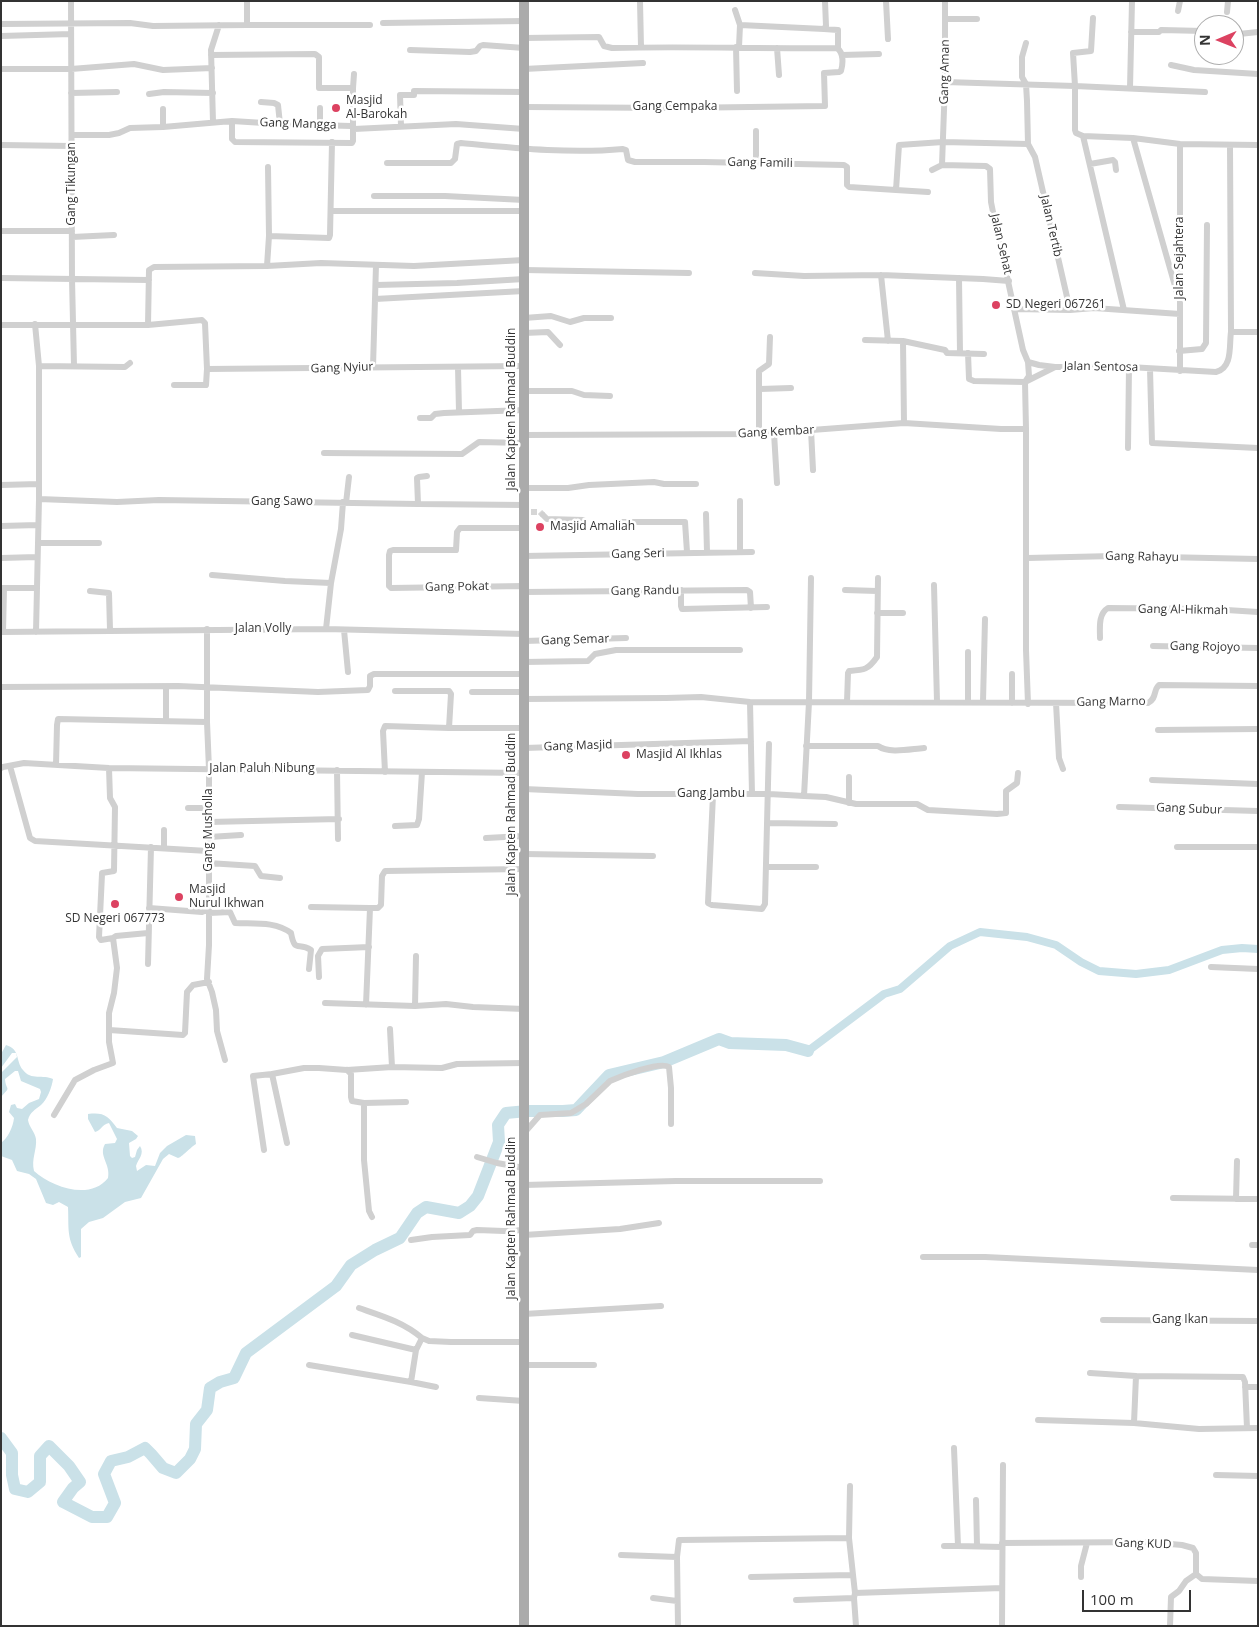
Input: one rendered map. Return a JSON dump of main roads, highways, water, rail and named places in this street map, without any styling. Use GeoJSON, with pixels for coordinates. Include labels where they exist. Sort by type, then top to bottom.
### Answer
{"type":"FeatureCollection","features":[{"type":"Feature","properties":{"kind":"main road","name":"Jalan Kapten Rahmad Buddin"},"geometry":{"type":"LineString","coordinates":[[524,1],[524,488],[527,510],[524,528],[524,1626]]}},
{"type":"Feature","properties":{"kind":"water"},"geometry":{"type":"Polygon","coordinates":[[[6,1045],[16,1052],[21,1066],[26,1073],[53,1079],[45,1100],[31,1113],[28,1120],[36,1139],[33,1162],[34,1171],[51,1182],[71,1189],[81,1190],[91,1189],[100,1185],[108,1178],[108,1168],[103,1148],[105,1144],[115,1143],[117,1139],[109,1123],[95,1132],[88,1119],[88,1114],[102,1114],[111,1120],[117,1128],[132,1131],[138,1136],[129,1143],[130,1156],[132,1158],[135,1157],[140,1146],[141,1149],[136,1166],[137,1171],[146,1165],[155,1166],[160,1153],[167,1146],[186,1135],[195,1136],[196,1144],[182,1156],[178,1158],[169,1154],[163,1159],[141,1198],[125,1202],[103,1218],[89,1222],[81,1229],[81,1257],[79,1258],[70,1239],[68,1207],[59,1202],[53,1205],[46,1203],[36,1179],[29,1174],[17,1171],[12,1160],[1,1156],[1,1143],[8,1135],[14,1118],[9,1112],[11,1105],[15,1104],[17,1108],[22,1109],[29,1103],[39,1099],[41,1092],[40,1089],[21,1081],[18,1071],[15,1071],[5,1079],[7,1089],[1,1097],[1,1073],[17,1057],[16,1053],[12,1053],[1,1068],[1,1054],[6,1045]]]}},
{"type":"Feature","properties":{"kind":"waterway"},"geometry":{"type":"LineString","coordinates":[[808,1051],[884,994],[900,989],[950,946],[980,932],[1027,937],[1056,945],[1081,962],[1099,971],[1136,974],[1169,970],[1222,950],[1258,949]]}},
{"type":"Feature","properties":{"kind":"waterway"},"geometry":{"type":"LineString","coordinates":[[1,1438],[12,1453],[12,1475],[15,1489],[28,1492],[40,1482],[40,1456],[49,1446],[69,1466],[80,1482],[63,1502],[92,1517],[107,1517],[115,1503],[104,1474],[111,1461],[128,1457],[145,1448],[163,1468],[176,1473],[190,1459],[195,1449],[196,1424],[207,1410],[210,1388],[220,1382],[234,1378],[246,1353],[336,1286],[351,1265],[375,1250],[400,1238],[417,1213],[426,1207],[459,1213],[470,1206],[478,1196],[499,1142],[498,1125],[506,1113],[576,1110],[609,1075],[664,1062],[719,1039],[730,1043],[786,1045],[808,1051]]}},
{"type":"Feature","properties":{"kind":"tunnel"},"geometry":{"type":"LineString","coordinates":[[531,512],[540,512],[543,515]]}},
{"type":"Feature","properties":{"kind":"place","name":"Masjid Al-Barokah"},"geometry":{"type":"Point","coordinates":[336,108]}},
{"type":"Feature","properties":{"kind":"place","name":"SD Negeri 067261"},"geometry":{"type":"Point","coordinates":[996,305]}},
{"type":"Feature","properties":{"kind":"place","name":"Masjid Amaliah"},"geometry":{"type":"Point","coordinates":[540,527]}},
{"type":"Feature","properties":{"kind":"place","name":"Masjid Al Ikhlas"},"geometry":{"type":"Point","coordinates":[626,755]}},
{"type":"Feature","properties":{"kind":"place","name":"Masjid Nurul Ikhwan"},"geometry":{"type":"Point","coordinates":[179,897]}},
{"type":"Feature","properties":{"kind":"place","name":"SD Negeri 067773"},"geometry":{"type":"Point","coordinates":[115,904]}}]}
